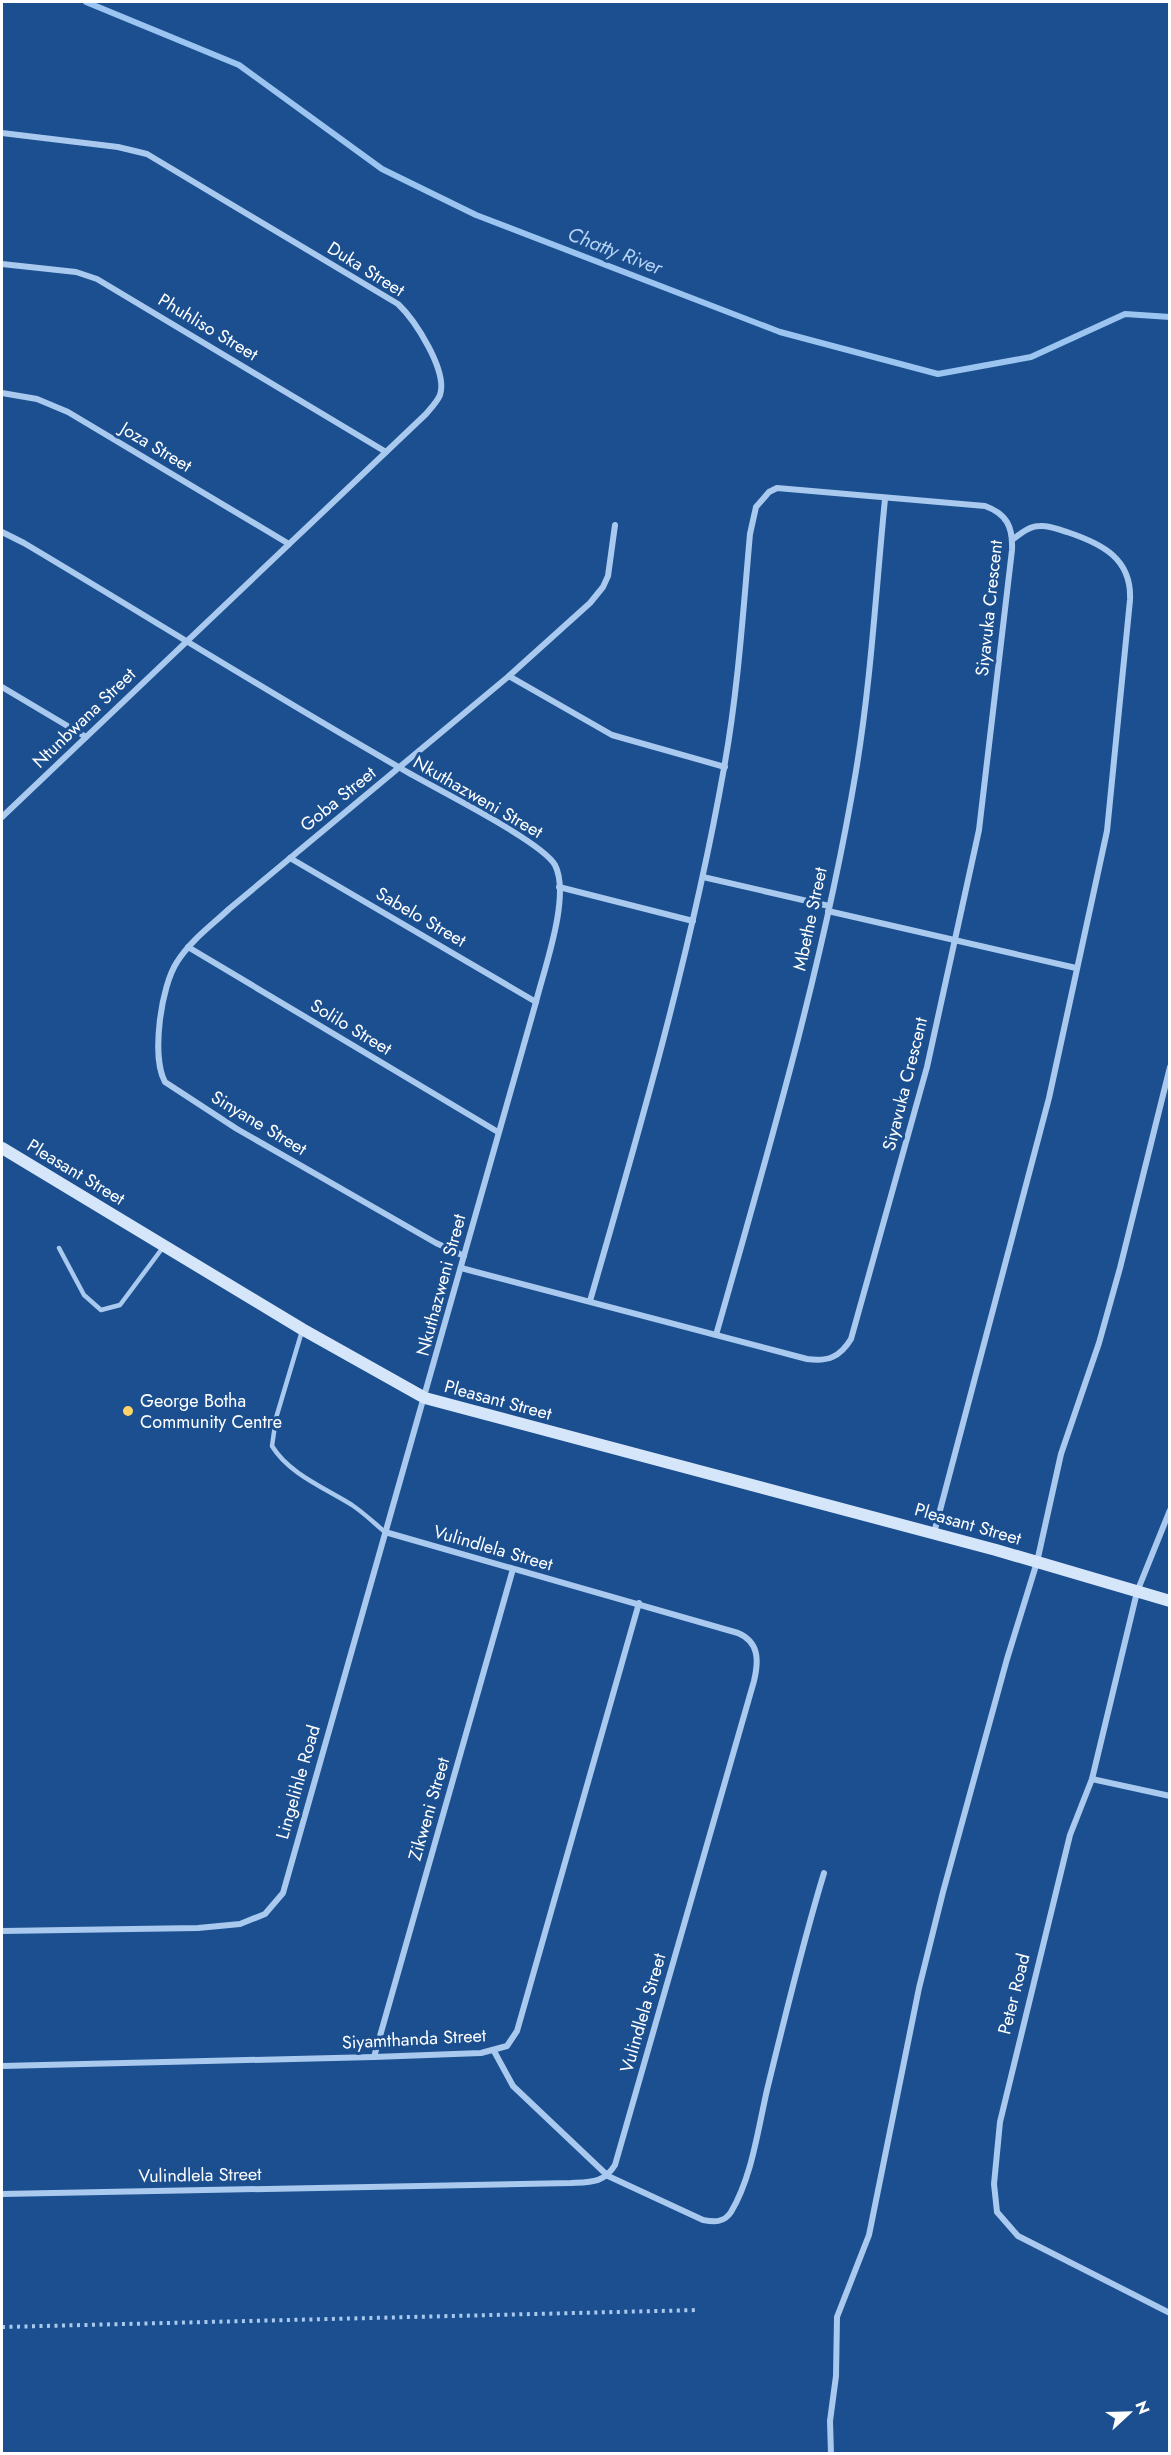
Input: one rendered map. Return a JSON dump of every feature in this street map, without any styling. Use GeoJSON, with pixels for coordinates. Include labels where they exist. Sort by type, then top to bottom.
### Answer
{"type":"FeatureCollection","features":[{"type":"Feature","properties":{"kind":"street","name":"Duka Street"},"geometry":{"type":"LineString","coordinates":[[2,133],[110,146],[147,154],[398,304],[415,323],[435,362],[442,384],[440,395],[426,414],[187,641]]}},
{"type":"Feature","properties":{"kind":"street","name":"Phuhliso Street"},"geometry":{"type":"LineString","coordinates":[[2,264],[76,272],[98,279],[386,452]]}},
{"type":"Feature","properties":{"kind":"street","name":"Joza Street"},"geometry":{"type":"LineString","coordinates":[[2,393],[37,399],[68,412],[289,544]]}},
{"type":"Feature","properties":{"kind":"street","name":"Siyavuka Crescent"},"geometry":{"type":"LineString","coordinates":[[461,1268],[817,1360],[835,1357],[851,1339],[927,1067],[981,813],[1012,540],[1005,517],[998,511],[985,506],[885,500],[787,488],[769,492],[756,507],[750,534],[725,767],[704,877],[639,1132],[590,1300]]}},
{"type":"Feature","properties":{"kind":"street","name":"Mbethe Street"},"geometry":{"type":"LineString","coordinates":[[716,1335],[803,1021],[828,908],[856,768],[885,500]]}},
{"type":"Feature","properties":{"kind":"street","name":"Goba Street"},"geometry":{"type":"LineString","coordinates":[[188,947],[290,858],[509,676],[590,603],[603,586],[611,560],[615,525]]}},
{"type":"Feature","properties":{"kind":"street"},"geometry":{"type":"LineString","coordinates":[[934,1533],[1049,1098],[1112,798],[1130,581],[1120,562],[1085,538],[1040,526],[1028,529],[1012,540]]}},
{"type":"Feature","properties":{"kind":"street","name":"Nkuthazweni Street"},"geometry":{"type":"LineString","coordinates":[[2,532],[540,849],[555,865],[559,887],[556,920],[536,1002],[425,1398]]}},
{"type":"Feature","properties":{"kind":"street","name":"Ntunbwana Street"},"geometry":{"type":"LineString","coordinates":[[2,817],[187,641]]}},
{"type":"Feature","properties":{"kind":"street"},"geometry":{"type":"LineString","coordinates":[[509,676],[612,735],[725,767]]}},
{"type":"Feature","properties":{"kind":"street"},"geometry":{"type":"LineString","coordinates":[[2,687],[86,737]]}},
{"type":"Feature","properties":{"kind":"street","name":"Sabelo Street"},"geometry":{"type":"LineString","coordinates":[[290,858],[536,1002]]}},
{"type":"Feature","properties":{"kind":"street"},"geometry":{"type":"LineString","coordinates":[[704,877],[1076,968]]}},
{"type":"Feature","properties":{"kind":"street"},"geometry":{"type":"LineString","coordinates":[[559,887],[693,921]]}},
{"type":"Feature","properties":{"kind":"street","name":"Solilo Street"},"geometry":{"type":"LineString","coordinates":[[188,947],[498,1132]]}},
{"type":"Feature","properties":{"kind":"street","name":"Sinyane Street"},"geometry":{"type":"LineString","coordinates":[[188,947],[176,963],[168,980],[157,1055],[160,1074],[165,1082],[247,1134],[464,1256]]}},
{"type":"Feature","properties":{"kind":"street"},"geometry":{"type":"LineString","coordinates":[[831,2454],[830,2421],[836,2376],[837,2317],[869,2235],[927,1955],[971,1787],[1036,1562],[1061,1454],[1099,1343],[1120,1268],[1170,1067]]}},
{"type":"Feature","properties":{"kind":"street","name":"Pleasant Street"},"geometry":{"type":"LineString","coordinates":[[2,1148],[302,1329],[425,1398],[934,1533],[1170,1601]]}},
{"type":"Feature","properties":{"kind":"street","name":"Lingelihle Road"},"geometry":{"type":"LineString","coordinates":[[2,1931],[198,1928],[240,1924],[264,1914],[276,1904],[283,1893],[425,1398]]}},
{"type":"Feature","properties":{"kind":"street","name":"Peter Road"},"geometry":{"type":"LineString","coordinates":[[1170,1510],[1137,1592],[1092,1779],[1077,1812],[1070,1835],[1000,2122],[994,2200],[997,2212],[1018,2236],[1170,2313]]}},
{"type":"Feature","properties":{"kind":"street","name":"Vulindlela Street"},"geometry":{"type":"LineString","coordinates":[[2,2194],[571,2183],[594,2182],[608,2176],[620,2149],[758,1665],[754,1645],[749,1638],[639,1603],[385,1532]]}},
{"type":"Feature","properties":{"kind":"street","name":"Zikweni Street"},"geometry":{"type":"LineString","coordinates":[[374,2057],[513,1569]]}},
{"type":"Feature","properties":{"kind":"street","name":"Siyamthanda Street"},"geometry":{"type":"LineString","coordinates":[[2,2066],[374,2057],[494,2051],[507,2046],[517,2031],[639,1603]]}},
{"type":"Feature","properties":{"kind":"street"},"geometry":{"type":"LineString","coordinates":[[1092,1779],[1170,1796]]}},
{"type":"Feature","properties":{"kind":"street"},"geometry":{"type":"LineString","coordinates":[[494,2051],[513,2086],[608,2176],[703,2220],[715,2223],[730,2214],[751,2158],[801,1950],[824,1873]]}},
{"type":"Feature","properties":{"kind":"lane"},"geometry":{"type":"LineString","coordinates":[[59,1248],[84,1295],[101,1310],[120,1305],[164,1246]]}},
{"type":"Feature","properties":{"kind":"lane"},"geometry":{"type":"LineString","coordinates":[[302,1329],[276,1418],[272,1446],[283,1460],[304,1476],[354,1506],[385,1532]]}},
{"type":"Feature","properties":{"kind":"path"},"geometry":{"type":"LineString","coordinates":[[2,2327],[698,2310]]}},
{"type":"Feature","properties":{"kind":"waterway","name":"Chatty River"},"geometry":{"type":"LineString","coordinates":[[86,2],[239,65],[382,169],[476,215],[780,332],[938,374],[1031,357],[1125,314],[1170,317]]}},
{"type":"Feature","properties":{"kind":"place","name":"George Botha Community Centre"},"geometry":{"type":"Point","coordinates":[128,1411]}}]}
